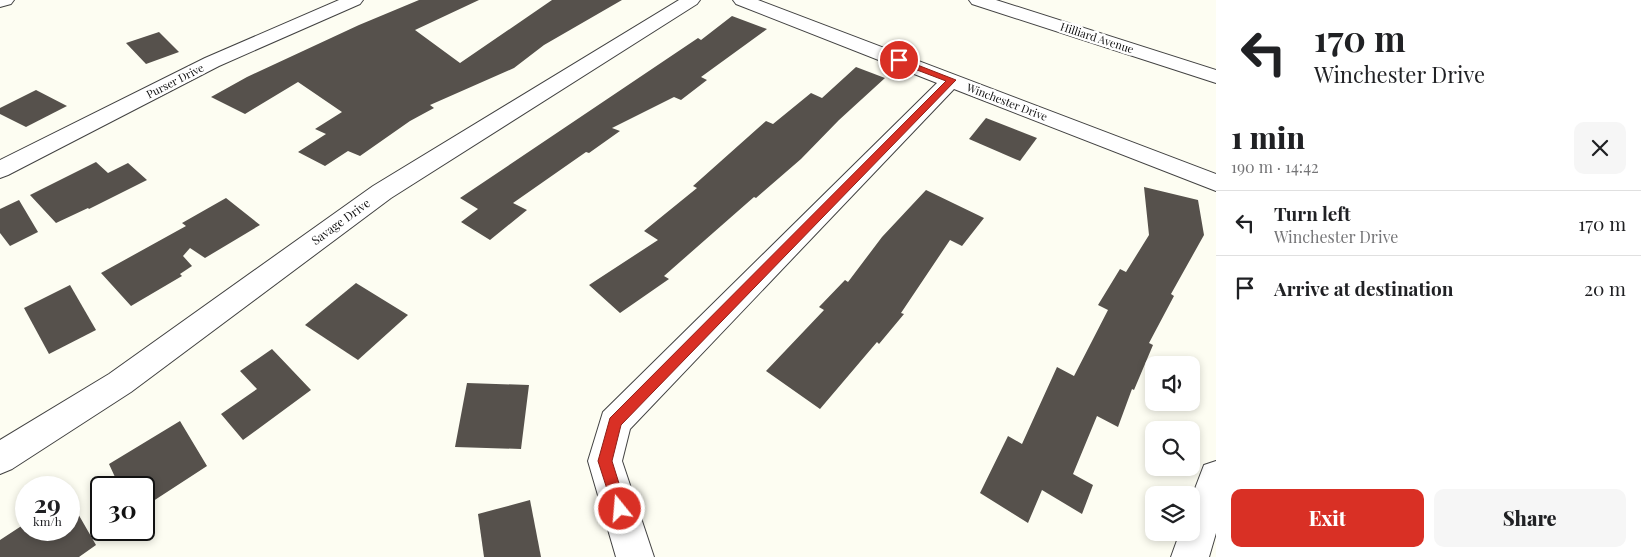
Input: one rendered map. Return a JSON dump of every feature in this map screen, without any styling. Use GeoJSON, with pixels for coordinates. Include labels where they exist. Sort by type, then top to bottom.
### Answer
{"type":"FeatureCollection","features":[{"type":"Feature","properties":{"kind":"street"},"geometry":{"type":"LineString","coordinates":[[0,2],[5,0]]}},
{"type":"Feature","properties":{"kind":"street","name":"Purser Drive"},"geometry":{"type":"LineString","coordinates":[[0,170],[212,62],[354,0]]}},
{"type":"Feature","properties":{"kind":"street","name":"Savage Drive"},"geometry":{"type":"LineString","coordinates":[[0,458],[120,383],[382,192],[691,0]]}},
{"type":"Feature","properties":{"kind":"street","name":"Winchester Drive"},"geometry":{"type":"LineString","coordinates":[[742,0],[1216,183]]}},
{"type":"Feature","properties":{"kind":"street","name":"Hilliard Avenue"},"geometry":{"type":"LineString","coordinates":[[978,0],[1216,77]]}},
{"type":"Feature","properties":{"kind":"street"},"geometry":{"type":"LineString","coordinates":[[635,557],[605,461],[615,422],[951,80]]}},
{"type":"Feature","properties":{"kind":"street"},"geometry":{"type":"LineString","coordinates":[[1190,557],[1216,477]]}},
{"type":"Feature","properties":{"kind":"building"},"geometry":{"type":"Polygon","coordinates":[[[419,0],[479,0],[415,30],[460,63],[552,0],[622,0],[544,45],[514,68],[430,105],[434,108],[410,121],[360,156],[348,151],[325,166],[298,152],[326,134],[315,129],[342,112],[298,82],[245,114],[211,97],[247,77],[359,25],[419,0]]]}},
{"type":"Feature","properties":{"kind":"building"},"geometry":{"type":"Polygon","coordinates":[[[732,16],[767,29],[701,77],[707,80],[681,100],[674,97],[612,128],[620,131],[589,153],[586,152],[513,203],[527,210],[490,240],[461,222],[478,209],[460,198],[698,38],[701,40],[732,16]]]}},
{"type":"Feature","properties":{"kind":"building"},"geometry":{"type":"Polygon","coordinates":[[[159,32],[179,52],[146,64],[126,43],[159,32]]]}},
{"type":"Feature","properties":{"kind":"building"},"geometry":{"type":"Polygon","coordinates":[[[856,67],[885,78],[839,120],[801,159],[756,198],[754,197],[664,276],[669,279],[620,313],[589,285],[658,240],[644,231],[697,188],[693,186],[766,121],[773,124],[811,93],[822,98],[856,67]]]}},
{"type":"Feature","properties":{"kind":"building"},"geometry":{"type":"Polygon","coordinates":[[[36,90],[67,106],[26,127],[0,114],[0,108],[36,90]]]}},
{"type":"Feature","properties":{"kind":"building"},"geometry":{"type":"Polygon","coordinates":[[[986,118],[1037,138],[1020,161],[969,139],[986,118]]]}},
{"type":"Feature","properties":{"kind":"building"},"geometry":{"type":"Polygon","coordinates":[[[96,162],[108,173],[128,163],[147,180],[56,223],[30,195],[96,162]]]}},
{"type":"Feature","properties":{"kind":"building"},"geometry":{"type":"Polygon","coordinates":[[[1144,187],[1198,200],[1204,235],[1171,294],[1174,296],[1149,343],[1153,345],[1148,356],[1145,356],[1145,364],[1134,390],[1132,389],[1118,427],[1097,416],[1073,474],[1093,485],[1082,514],[1042,490],[1028,523],[980,493],[1008,436],[1022,444],[1057,367],[1074,376],[1108,310],[1098,305],[1120,269],[1126,272],[1149,235],[1144,187]]]}},
{"type":"Feature","properties":{"kind":"building"},"geometry":{"type":"Polygon","coordinates":[[[926,190],[984,218],[962,246],[950,240],[901,313],[904,314],[879,344],[877,342],[820,409],[766,371],[824,310],[819,307],[845,280],[848,282],[882,237],[926,190]]]}},
{"type":"Feature","properties":{"kind":"building"},"geometry":{"type":"Polygon","coordinates":[[[226,198],[260,225],[205,258],[190,248],[183,256],[192,266],[180,274],[182,276],[131,306],[101,273],[186,226],[182,223],[226,198]]]}},
{"type":"Feature","properties":{"kind":"building"},"geometry":{"type":"Polygon","coordinates":[[[19,200],[38,232],[10,246],[0,233],[0,209],[19,200]]]}},
{"type":"Feature","properties":{"kind":"building"},"geometry":{"type":"Polygon","coordinates":[[[356,283],[408,315],[358,360],[305,325],[356,283]]]}},
{"type":"Feature","properties":{"kind":"building"},"geometry":{"type":"Polygon","coordinates":[[[70,285],[96,330],[49,354],[24,308],[70,285]]]}},
{"type":"Feature","properties":{"kind":"building"},"geometry":{"type":"Polygon","coordinates":[[[272,349],[311,390],[243,440],[221,414],[257,389],[240,371],[272,349]]]}},
{"type":"Feature","properties":{"kind":"building"},"geometry":{"type":"Polygon","coordinates":[[[467,383],[529,385],[521,449],[455,447],[467,383]]]}},
{"type":"Feature","properties":{"kind":"building"},"geometry":{"type":"Polygon","coordinates":[[[180,421],[207,466],[155,500],[155,476],[114,476],[109,464],[180,421]]]}},
{"type":"Feature","properties":{"kind":"building"},"geometry":{"type":"Polygon","coordinates":[[[530,500],[541,557],[484,557],[478,514],[530,500]]]}},
{"type":"Feature","properties":{"kind":"building"},"geometry":{"type":"Polygon","coordinates":[[[80,517],[90,535],[90,541],[94,541],[96,545],[79,557],[0,557],[0,540],[15,530],[15,541],[80,541],[80,517]]]}},
{"type":"Feature","properties":{"kind":"route"},"geometry":{"type":"LineString","coordinates":[[620,509],[605,461],[615,422],[951,80],[899,60]]}}]}
